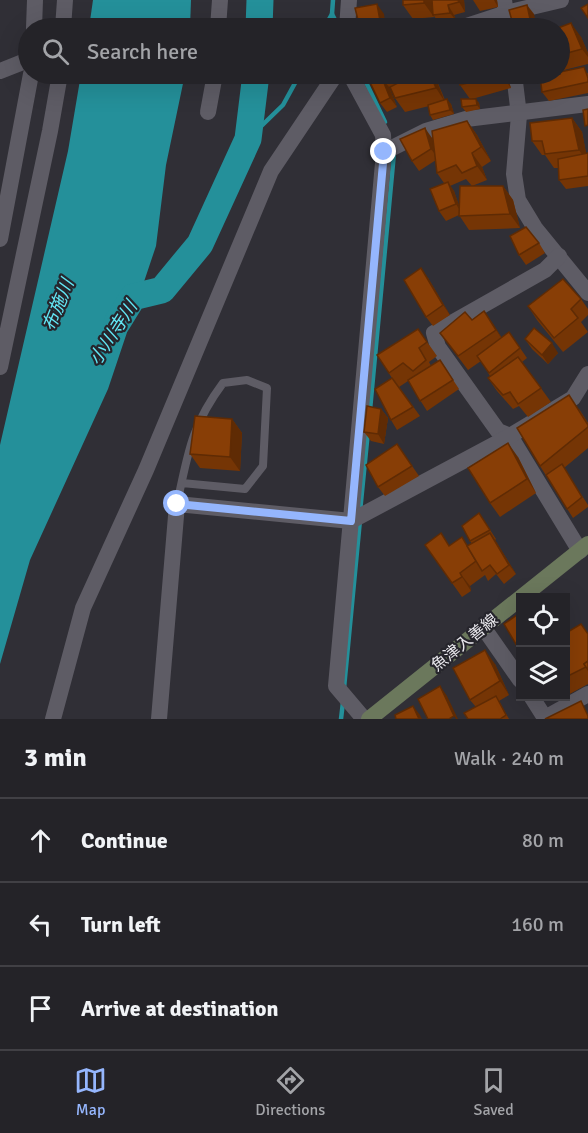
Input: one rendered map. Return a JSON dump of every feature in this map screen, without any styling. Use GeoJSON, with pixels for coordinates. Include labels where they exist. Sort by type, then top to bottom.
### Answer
{"type":"FeatureCollection","features":[{"type":"Feature","properties":{"kind":"main road","name":"魚津入善線"},"geometry":{"type":"LineString","coordinates":[[369,719],[584,548]]}},
{"type":"Feature","properties":{"kind":"street"},"geometry":{"type":"LineString","coordinates":[[34,18],[35,0]]}},
{"type":"Feature","properties":{"kind":"street"},"geometry":{"type":"LineString","coordinates":[[64,18],[65,0]]}},
{"type":"Feature","properties":{"kind":"street"},"geometry":{"type":"LineString","coordinates":[[219,18],[220,0]]}},
{"type":"Feature","properties":{"kind":"street"},"geometry":{"type":"LineString","coordinates":[[348,18],[349,0]]}},
{"type":"Feature","properties":{"kind":"street"},"geometry":{"type":"LineString","coordinates":[[506,14],[561,0]]}},
{"type":"Feature","properties":{"kind":"street"},"geometry":{"type":"LineString","coordinates":[[0,71],[18,64]]}},
{"type":"Feature","properties":{"kind":"street"},"geometry":{"type":"LineString","coordinates":[[0,238],[29,84]]}},
{"type":"Feature","properties":{"kind":"street"},"geometry":{"type":"LineString","coordinates":[[0,367],[58,84]]}},
{"type":"Feature","properties":{"kind":"street"},"geometry":{"type":"LineString","coordinates":[[208,112],[213,84]]}},
{"type":"Feature","properties":{"kind":"street"},"geometry":{"type":"LineString","coordinates":[[53,719],[83,608],[146,470],[271,171],[329,84]]}},
{"type":"Feature","properties":{"kind":"street"},"geometry":{"type":"LineString","coordinates":[[355,84],[383,135],[384,152],[336,686],[364,719]]}},
{"type":"Feature","properties":{"kind":"street"},"geometry":{"type":"LineString","coordinates":[[514,84],[519,115],[514,174],[518,200],[535,228],[588,293]]}},
{"type":"Feature","properties":{"kind":"street"},"geometry":{"type":"LineString","coordinates":[[384,152],[426,131],[466,119],[519,115],[588,104]]}},
{"type":"Feature","properties":{"kind":"street"},"geometry":{"type":"LineString","coordinates":[[559,256],[545,270],[434,333],[438,347],[498,431],[510,436],[584,548]]}},
{"type":"Feature","properties":{"kind":"street"},"geometry":{"type":"LineString","coordinates":[[159,719],[177,504],[351,521],[510,436],[573,398],[588,374]]}},
{"type":"Feature","properties":{"kind":"street"},"geometry":{"type":"LineString","coordinates":[[483,627],[516,674]]}},
{"type":"Feature","properties":{"kind":"street"},"geometry":{"type":"LineString","coordinates":[[534,701],[544,718],[588,694]]}},
{"type":"Feature","properties":{"kind":"lane"},"geometry":{"type":"LineString","coordinates":[[177,504],[190,443],[203,410],[223,383],[247,380],[267,388],[262,466],[245,489],[182,483]]}},
{"type":"Feature","properties":{"kind":"water"},"geometry":{"type":"Polygon","coordinates":[[[93,0],[191,0],[190,18],[90,18],[93,0]]]}},
{"type":"Feature","properties":{"kind":"water","name":"布施川"},"geometry":{"type":"Polygon","coordinates":[[[79,84],[183,84],[166,165],[156,246],[108,389],[30,560],[0,664],[0,445],[68,151],[79,84]]]}},
{"type":"Feature","properties":{"kind":"building"},"geometry":{"type":"Polygon","coordinates":[[[403,0],[424,0],[424,3],[403,5],[403,0]]]}},
{"type":"Feature","properties":{"kind":"building"},"geometry":{"type":"Polygon","coordinates":[[[432,0],[458,0],[459,2],[448,5],[450,13],[433,15],[432,0]]]}},
{"type":"Feature","properties":{"kind":"building"},"geometry":{"type":"Polygon","coordinates":[[[377,4],[380,18],[358,18],[355,8],[377,4]]]}},
{"type":"Feature","properties":{"kind":"building"},"geometry":{"type":"Polygon","coordinates":[[[588,4],[588,18],[581,8],[588,4]]]}},
{"type":"Feature","properties":{"kind":"building"},"geometry":{"type":"Polygon","coordinates":[[[527,5],[530,18],[511,18],[509,10],[527,5]]]}},
{"type":"Feature","properties":{"kind":"building"},"geometry":{"type":"Polygon","coordinates":[[[570,23],[582,49],[570,52],[570,23]]]}},
{"type":"Feature","properties":{"kind":"building"},"geometry":{"type":"Polygon","coordinates":[[[584,67],[588,82],[542,92],[541,84],[570,84],[570,70],[584,67]]]}},
{"type":"Feature","properties":{"kind":"building"},"geometry":{"type":"Polygon","coordinates":[[[371,84],[384,84],[390,98],[380,103],[371,84]]]}},
{"type":"Feature","properties":{"kind":"building"},"geometry":{"type":"Polygon","coordinates":[[[396,84],[434,84],[436,88],[395,98],[390,87],[396,84]]]}},
{"type":"Feature","properties":{"kind":"building"},"geometry":{"type":"Polygon","coordinates":[[[447,99],[450,110],[430,115],[428,105],[447,99]]]}},
{"type":"Feature","properties":{"kind":"building"},"geometry":{"type":"Polygon","coordinates":[[[461,99],[476,99],[477,105],[462,107],[461,99]]]}},
{"type":"Feature","properties":{"kind":"building"},"geometry":{"type":"Polygon","coordinates":[[[588,109],[588,125],[585,126],[583,110],[588,109]]]}},
{"type":"Feature","properties":{"kind":"building"},"geometry":{"type":"Polygon","coordinates":[[[572,118],[579,150],[545,154],[542,141],[532,141],[530,123],[572,118]]]}},
{"type":"Feature","properties":{"kind":"building"},"geometry":{"type":"Polygon","coordinates":[[[467,121],[481,147],[472,153],[477,166],[462,173],[456,165],[437,173],[432,131],[467,121]]]}},
{"type":"Feature","properties":{"kind":"building"},"geometry":{"type":"Polygon","coordinates":[[[425,128],[431,149],[412,161],[400,139],[425,128]]]}},
{"type":"Feature","properties":{"kind":"building"},"geometry":{"type":"Polygon","coordinates":[[[588,153],[588,176],[559,180],[558,159],[588,153]]]}},
{"type":"Feature","properties":{"kind":"building"},"geometry":{"type":"Polygon","coordinates":[[[448,182],[456,204],[439,211],[430,189],[448,182]]]}},
{"type":"Feature","properties":{"kind":"building"},"geometry":{"type":"Polygon","coordinates":[[[460,186],[503,186],[510,214],[459,216],[460,186]]]}},
{"type":"Feature","properties":{"kind":"building"},"geometry":{"type":"Polygon","coordinates":[[[526,227],[539,243],[519,255],[510,236],[526,227]]]}},
{"type":"Feature","properties":{"kind":"building"},"geometry":{"type":"Polygon","coordinates":[[[421,268],[443,305],[426,317],[404,280],[421,268]]]}},
{"type":"Feature","properties":{"kind":"building"},"geometry":{"type":"Polygon","coordinates":[[[563,279],[581,299],[571,309],[578,318],[554,338],[528,306],[563,279]]]}},
{"type":"Feature","properties":{"kind":"building"},"geometry":{"type":"Polygon","coordinates":[[[484,311],[496,330],[458,356],[440,333],[465,312],[472,320],[484,311]]]}},
{"type":"Feature","properties":{"kind":"building"},"geometry":{"type":"Polygon","coordinates":[[[534,328],[552,343],[542,355],[525,339],[534,328]]]}},
{"type":"Feature","properties":{"kind":"building"},"geometry":{"type":"Polygon","coordinates":[[[418,329],[427,342],[419,348],[426,360],[413,371],[403,363],[389,373],[377,355],[418,329]]]}},
{"type":"Feature","properties":{"kind":"building"},"geometry":{"type":"Polygon","coordinates":[[[509,332],[520,348],[489,373],[477,356],[509,332]]]}},
{"type":"Feature","properties":{"kind":"building"},"geometry":{"type":"Polygon","coordinates":[[[518,357],[541,388],[518,404],[510,392],[503,395],[488,378],[518,357]]]}},
{"type":"Feature","properties":{"kind":"building"},"geometry":{"type":"Polygon","coordinates":[[[440,360],[453,380],[420,401],[408,380],[440,360]]]}},
{"type":"Feature","properties":{"kind":"building"},"geometry":{"type":"Polygon","coordinates":[[[392,378],[413,407],[391,420],[375,389],[392,378]]]}},
{"type":"Feature","properties":{"kind":"building"},"geometry":{"type":"Polygon","coordinates":[[[569,395],[588,427],[540,466],[517,428],[569,395]]]}},
{"type":"Feature","properties":{"kind":"building"},"geometry":{"type":"Polygon","coordinates":[[[367,406],[381,409],[378,434],[364,432],[367,406]]]}},
{"type":"Feature","properties":{"kind":"building"},"geometry":{"type":"Polygon","coordinates":[[[195,416],[232,419],[230,457],[190,454],[195,416]]]}},
{"type":"Feature","properties":{"kind":"building"},"geometry":{"type":"Polygon","coordinates":[[[508,443],[527,479],[490,503],[468,468],[508,443]]]}},
{"type":"Feature","properties":{"kind":"building"},"geometry":{"type":"Polygon","coordinates":[[[397,444],[412,466],[378,487],[366,465],[397,444]]]}},
{"type":"Feature","properties":{"kind":"building"},"geometry":{"type":"Polygon","coordinates":[[[562,464],[582,497],[567,509],[546,475],[562,464]]]}},
{"type":"Feature","properties":{"kind":"building"},"geometry":{"type":"Polygon","coordinates":[[[479,513],[490,530],[470,541],[462,526],[479,513]]]}},
{"type":"Feature","properties":{"kind":"building"},"geometry":{"type":"Polygon","coordinates":[[[441,533],[449,546],[462,537],[476,561],[460,573],[462,577],[452,583],[425,545],[441,533]]]}},
{"type":"Feature","properties":{"kind":"building"},"geometry":{"type":"Polygon","coordinates":[[[490,533],[509,565],[497,574],[490,565],[482,571],[467,546],[490,533]]]}},
{"type":"Feature","properties":{"kind":"building"},"geometry":{"type":"Polygon","coordinates":[[[516,616],[516,644],[504,624],[516,616]]]}},
{"type":"Feature","properties":{"kind":"building"},"geometry":{"type":"Polygon","coordinates":[[[581,624],[588,634],[588,661],[584,664],[586,667],[570,675],[570,647],[570,631],[581,624]]]}},
{"type":"Feature","properties":{"kind":"building"},"geometry":{"type":"Polygon","coordinates":[[[485,650],[500,681],[470,700],[453,668],[485,650]]]}},
{"type":"Feature","properties":{"kind":"building"},"geometry":{"type":"Polygon","coordinates":[[[440,686],[454,716],[449,719],[428,719],[418,699],[440,686]]]}},
{"type":"Feature","properties":{"kind":"building"},"geometry":{"type":"Polygon","coordinates":[[[496,696],[506,715],[500,719],[468,719],[464,713],[496,696]]]}},
{"type":"Feature","properties":{"kind":"building"},"geometry":{"type":"Polygon","coordinates":[[[581,701],[588,719],[545,719],[581,701]]]}},
{"type":"Feature","properties":{"kind":"building"},"geometry":{"type":"Polygon","coordinates":[[[413,706],[419,719],[396,719],[395,715],[413,706]]]}},
{"type":"Feature","properties":{"kind":"waterway","name":"小川寺川"},"geometry":{"type":"LineString","coordinates":[[259,18],[260,0]]}},
{"type":"Feature","properties":{"kind":"waterway"},"geometry":{"type":"LineString","coordinates":[[333,0],[334,18]]}},
{"type":"Feature","properties":{"kind":"waterway"},"geometry":{"type":"LineString","coordinates":[[330,18],[332,14]]}},
{"type":"Feature","properties":{"kind":"waterway","name":"小川寺川"},"geometry":{"type":"LineString","coordinates":[[117,323],[133,297],[162,290],[200,244],[248,139],[255,84]]}},
{"type":"Feature","properties":{"kind":"waterway"},"geometry":{"type":"LineString","coordinates":[[248,139],[283,105],[295,84]]}},
{"type":"Feature","properties":{"kind":"waterway"},"geometry":{"type":"LineString","coordinates":[[367,84],[385,122]]}},
{"type":"Feature","properties":{"kind":"waterway"},"geometry":{"type":"LineString","coordinates":[[370,410],[394,153]]}},
{"type":"Feature","properties":{"kind":"waterway"},"geometry":{"type":"LineString","coordinates":[[360,512],[368,431]]}},
{"type":"Feature","properties":{"kind":"waterway"},"geometry":{"type":"LineString","coordinates":[[344,688],[360,520]]}},
{"type":"Feature","properties":{"kind":"waterway"},"geometry":{"type":"LineString","coordinates":[[341,719],[343,702]]}},
{"type":"Feature","properties":{"kind":"route"},"geometry":{"type":"LineString","coordinates":[[177,504],[351,521],[384,152]]}}]}
